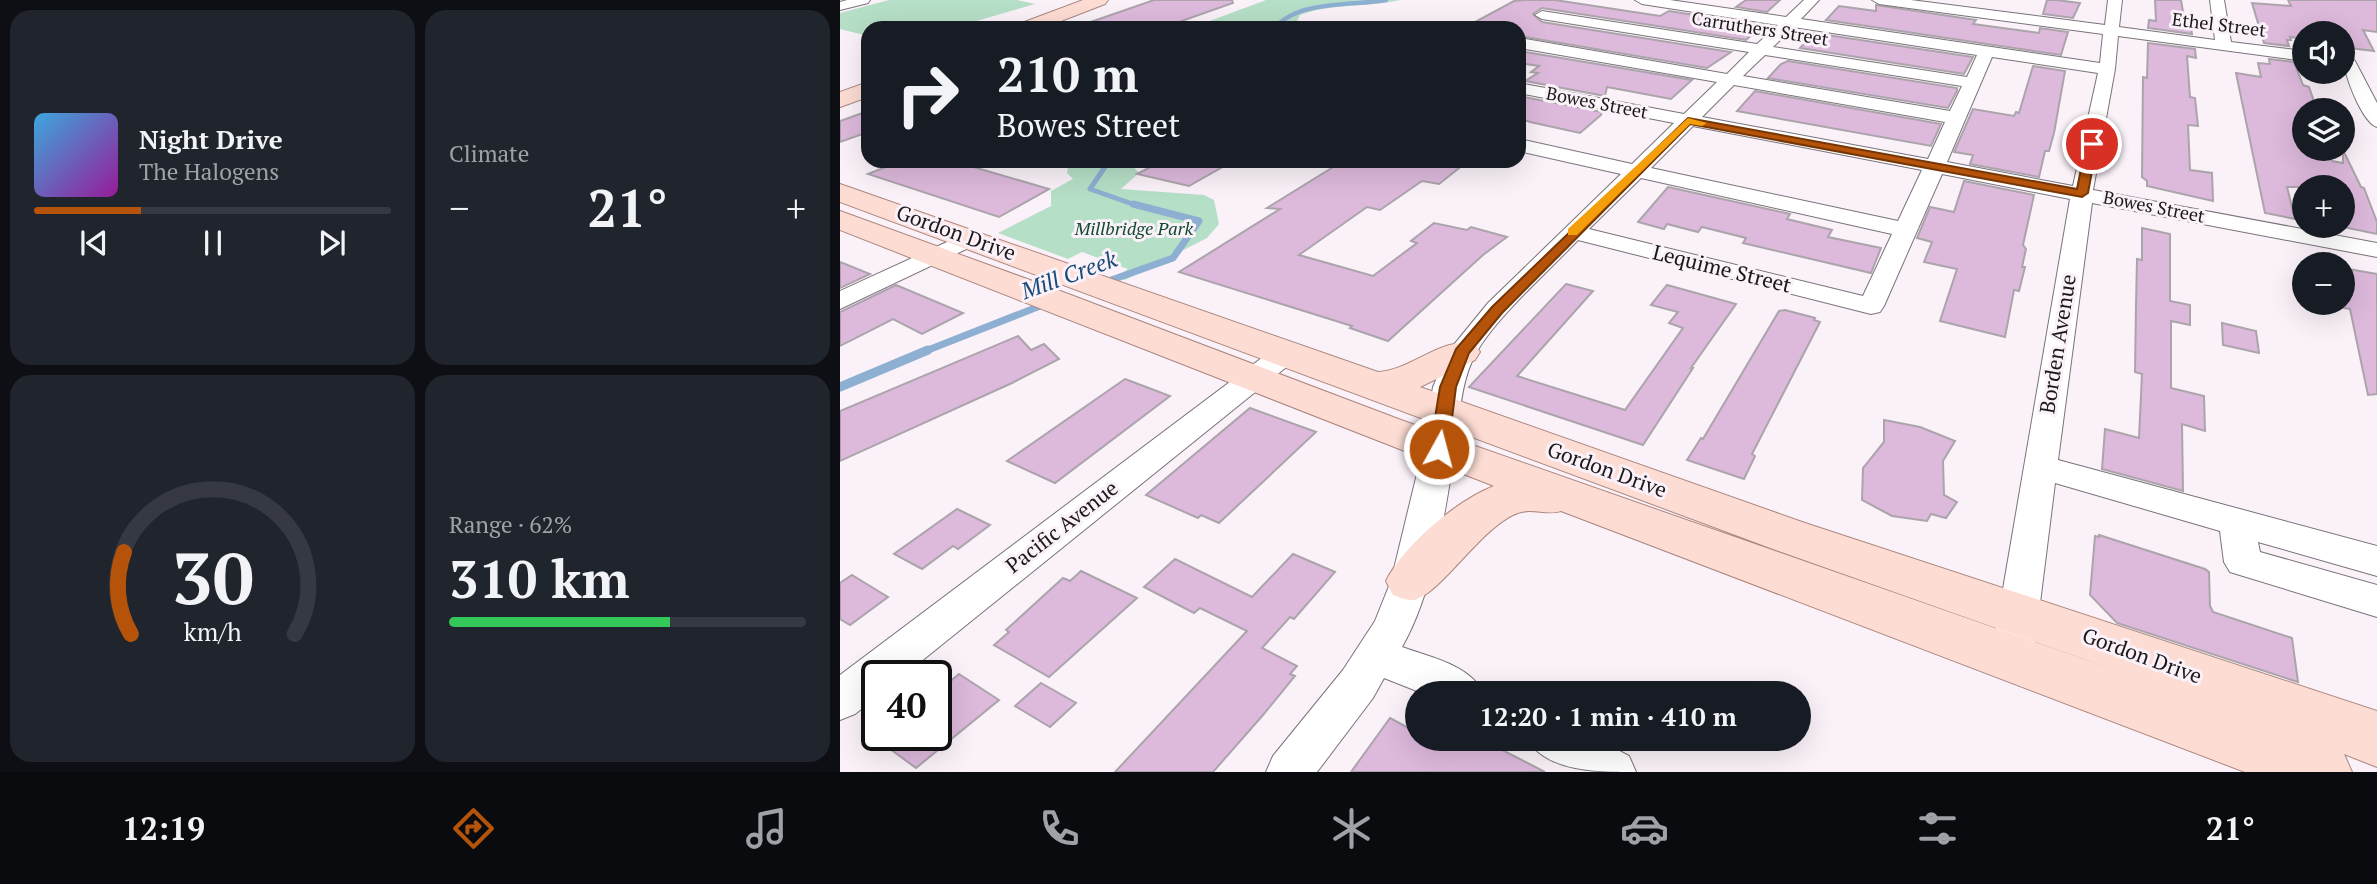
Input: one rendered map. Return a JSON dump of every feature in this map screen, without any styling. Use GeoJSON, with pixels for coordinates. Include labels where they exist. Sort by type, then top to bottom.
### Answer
{"type":"FeatureCollection","features":[{"type":"Feature","properties":{"kind":"main road"},"geometry":{"type":"LineString","coordinates":[[1044,21],[1099,0]]}},
{"type":"Feature","properties":{"kind":"main road"},"geometry":{"type":"LineString","coordinates":[[1056,21],[1099,0]]}},
{"type":"Feature","properties":{"kind":"main road"},"geometry":{"type":"LineString","coordinates":[[840,100],[861,92]]}},
{"type":"Feature","properties":{"kind":"main road"},"geometry":{"type":"LineString","coordinates":[[840,108],[861,100]]}},
{"type":"Feature","properties":{"kind":"main road","name":"Gordon Drive"},"geometry":{"type":"LineString","coordinates":[[840,192],[971,237],[1253,379],[1441,430],[1789,536],[2322,772]]}},
{"type":"Feature","properties":{"kind":"main road","name":"Gordon Drive"},"geometry":{"type":"LineString","coordinates":[[840,220],[935,255],[1285,354],[1368,386],[1441,430],[1581,502],[2016,636],[2377,739]]}},
{"type":"Feature","properties":{"kind":"main road"},"geometry":{"type":"LineString","coordinates":[[1368,386],[1387,385],[1417,376],[1462,352]]}},
{"type":"Feature","properties":{"kind":"main road"},"geometry":{"type":"LineString","coordinates":[[1410,581],[1490,506],[1511,496],[1531,493],[1581,502]]}},
{"type":"Feature","properties":{"kind":"street"},"geometry":{"type":"LineString","coordinates":[[840,6],[863,0]]}},
{"type":"Feature","properties":{"kind":"street"},"geometry":{"type":"LineString","coordinates":[[1642,0],[2107,69]]}},
{"type":"Feature","properties":{"kind":"street"},"geometry":{"type":"LineString","coordinates":[[1289,772],[1358,684],[1391,629],[1410,581],[1448,387],[1462,352],[1497,310],[1573,232],[1812,0]]}},
{"type":"Feature","properties":{"kind":"street","name":"Ethel Street"},"geometry":{"type":"LineString","coordinates":[[1879,0],[2292,54]]}},
{"type":"Feature","properties":{"kind":"street"},"geometry":{"type":"LineString","coordinates":[[2009,18],[2015,0]]}},
{"type":"Feature","properties":{"kind":"street","name":"Borden Avenue"},"geometry":{"type":"LineString","coordinates":[[2016,636],[2039,467],[2082,193],[2107,69],[2115,0]]}},
{"type":"Feature","properties":{"kind":"street"},"geometry":{"type":"LineString","coordinates":[[2217,0],[2224,45]]}},
{"type":"Feature","properties":{"kind":"street","name":"Carruthers Street"},"geometry":{"type":"LineString","coordinates":[[1542,15],[1973,83]]}},
{"type":"Feature","properties":{"kind":"street"},"geometry":{"type":"LineString","coordinates":[[1526,44],[1956,118]]}},
{"type":"Feature","properties":{"kind":"street"},"geometry":{"type":"LineString","coordinates":[[1526,147],[1905,230],[1987,51]]}},
{"type":"Feature","properties":{"kind":"street"},"geometry":{"type":"LineString","coordinates":[[2355,62],[2367,64]]}},
{"type":"Feature","properties":{"kind":"street"},"geometry":{"type":"LineString","coordinates":[[2355,80],[2377,121]]}},
{"type":"Feature","properties":{"kind":"street","name":"Bowes Street"},"geometry":{"type":"LineString","coordinates":[[1526,89],[2377,250]]}},
{"type":"Feature","properties":{"kind":"street","name":"Lequime Street"},"geometry":{"type":"LineString","coordinates":[[1573,232],[1871,306],[1905,230]]}},
{"type":"Feature","properties":{"kind":"street"},"geometry":{"type":"LineString","coordinates":[[840,301],[971,237]]}},
{"type":"Feature","properties":{"kind":"street","name":"Pacific Avenue"},"geometry":{"type":"LineString","coordinates":[[840,701],[1285,354]]}},
{"type":"Feature","properties":{"kind":"street"},"geometry":{"type":"LineString","coordinates":[[2039,467],[2377,561]]}},
{"type":"Feature","properties":{"kind":"street"},"geometry":{"type":"LineString","coordinates":[[2238,522],[2243,562],[2377,601]]}},
{"type":"Feature","properties":{"kind":"street"},"geometry":{"type":"LineString","coordinates":[[1375,656],[1437,681]]}},
{"type":"Feature","properties":{"kind":"street"},"geometry":{"type":"LineString","coordinates":[[1573,751],[1613,772]]}},
{"type":"Feature","properties":{"kind":"green space"},"geometry":{"type":"Polygon","coordinates":[[[889,0],[1017,0],[1035,4],[976,21],[861,21],[861,34],[840,29],[840,13],[889,0]]]}},
{"type":"Feature","properties":{"kind":"green space"},"geometry":{"type":"Polygon","coordinates":[[[1266,0],[1400,0],[1312,11],[1300,15],[1297,21],[1210,21],[1266,0]]]}},
{"type":"Feature","properties":{"kind":"green space","name":"Millbridge Park"},"geometry":{"type":"Polygon","coordinates":[[[1068,168],[1135,168],[1139,173],[1121,189],[1204,195],[1214,200],[1219,224],[1207,238],[1125,280],[1116,277],[1128,269],[1082,252],[1068,259],[998,233],[1051,206],[1051,191],[1073,179],[1067,173],[1068,168]]]}},
{"type":"Feature","properties":{"kind":"building"},"geometry":{"type":"Polygon","coordinates":[[[1154,0],[1232,0],[1233,3],[1182,21],[1094,21],[1154,0]]]}},
{"type":"Feature","properties":{"kind":"building"},"geometry":{"type":"Polygon","coordinates":[[[1555,0],[1660,16],[1669,11],[1753,24],[1745,31],[1755,32],[1746,40],[1542,8],[1533,14],[1542,22],[1731,52],[1707,68],[1526,37],[1526,21],[1477,21],[1514,1],[1555,0]]]}},
{"type":"Feature","properties":{"kind":"building"},"geometry":{"type":"Polygon","coordinates":[[[1746,0],[1780,0],[1767,12],[1736,7],[1746,0]]]}},
{"type":"Feature","properties":{"kind":"building"},"geometry":{"type":"Polygon","coordinates":[[[2047,0],[2080,3],[2073,18],[2043,14],[2047,0]]]}},
{"type":"Feature","properties":{"kind":"building"},"geometry":{"type":"Polygon","coordinates":[[[2155,0],[2181,0],[2184,17],[2190,21],[2192,34],[2148,28],[2149,20],[2156,21],[2155,0]]]}},
{"type":"Feature","properties":{"kind":"building"},"geometry":{"type":"Polygon","coordinates":[[[2288,0],[2377,0],[2377,32],[2363,30],[2374,51],[2355,49],[2355,21],[2292,21],[2292,37],[2287,40],[2289,46],[2264,43],[2252,3],[2291,6],[2288,0]]]}},
{"type":"Feature","properties":{"kind":"building"},"geometry":{"type":"Polygon","coordinates":[[[1876,5],[1976,20],[1973,24],[2039,33],[2040,28],[2068,32],[2061,55],[1826,20],[1839,6],[1876,11],[1876,5]]]}},
{"type":"Feature","properties":{"kind":"building"},"geometry":{"type":"Polygon","coordinates":[[[1814,33],[1973,57],[1964,74],[1800,48],[1814,33]]]}},
{"type":"Feature","properties":{"kind":"building"},"geometry":{"type":"Polygon","coordinates":[[[2148,43],[2195,49],[2196,58],[2187,56],[2190,97],[2195,98],[2198,126],[2188,125],[2190,170],[2212,173],[2213,201],[2147,186],[2147,181],[2142,177],[2143,77],[2147,78],[2148,43]]]}},
{"type":"Feature","properties":{"kind":"building"},"geometry":{"type":"Polygon","coordinates":[[[1526,52],[1692,80],[1671,99],[1607,87],[1605,96],[1526,81],[1538,73],[1531,72],[1539,66],[1526,64],[1526,52]]]}},
{"type":"Feature","properties":{"kind":"building"},"geometry":{"type":"Polygon","coordinates":[[[2269,59],[2292,62],[2292,84],[2309,87],[2313,98],[2292,98],[2292,161],[2348,161],[2364,188],[2377,222],[2377,234],[2355,229],[2355,175],[2292,175],[2292,187],[2287,187],[2292,218],[2265,213],[2236,73],[2261,77],[2258,63],[2270,64],[2269,59]]]}},
{"type":"Feature","properties":{"kind":"building"},"geometry":{"type":"Polygon","coordinates":[[[1788,61],[1957,88],[1957,91],[1948,108],[1768,78],[1781,64],[1788,61]]]}},
{"type":"Feature","properties":{"kind":"building"},"geometry":{"type":"Polygon","coordinates":[[[2033,66],[2065,71],[2054,133],[2049,151],[2045,151],[2039,177],[1970,164],[1973,155],[1954,152],[1973,109],[2014,116],[2016,112],[2019,113],[2033,66]]]}},
{"type":"Feature","properties":{"kind":"building"},"geometry":{"type":"Polygon","coordinates":[[[1755,91],[1941,124],[1931,146],[1737,111],[1755,91]]]}},
{"type":"Feature","properties":{"kind":"building"},"geometry":{"type":"Polygon","coordinates":[[[1526,97],[1602,112],[1580,133],[1526,121],[1526,97]]]}},
{"type":"Feature","properties":{"kind":"building"},"geometry":{"type":"Polygon","coordinates":[[[861,114],[861,134],[840,142],[840,121],[861,114]]]}},
{"type":"Feature","properties":{"kind":"building"},"geometry":{"type":"Polygon","coordinates":[[[883,168],[977,168],[1049,189],[999,217],[868,174],[883,168]]]}},
{"type":"Feature","properties":{"kind":"building"},"geometry":{"type":"Polygon","coordinates":[[[1149,168],[1221,168],[1189,186],[1137,174],[1149,168]]]}},
{"type":"Feature","properties":{"kind":"building"},"geometry":{"type":"Polygon","coordinates":[[[1332,168],[1459,168],[1439,184],[1422,181],[1380,210],[1367,207],[1299,255],[1373,276],[1417,243],[1411,241],[1434,223],[1467,230],[1471,227],[1507,237],[1483,255],[1388,341],[1350,328],[1352,326],[1179,272],[1280,209],[1267,208],[1332,168]]]}},
{"type":"Feature","properties":{"kind":"building"},"geometry":{"type":"Polygon","coordinates":[[[1964,181],[2034,195],[2023,245],[2026,249],[2022,267],[2025,267],[2019,291],[2014,290],[2005,337],[1940,321],[1957,269],[1924,262],[1932,242],[1917,238],[1930,207],[1954,212],[1964,181]]]}},
{"type":"Feature","properties":{"kind":"building"},"geometry":{"type":"Polygon","coordinates":[[[1668,187],[1790,214],[1787,219],[1832,230],[1828,237],[1881,248],[1871,273],[1743,243],[1746,238],[1702,227],[1698,232],[1667,224],[1664,229],[1638,222],[1668,187]]]}},
{"type":"Feature","properties":{"kind":"building"},"geometry":{"type":"Polygon","coordinates":[[[2142,228],[2170,234],[2170,301],[2190,305],[2190,325],[2171,321],[2171,388],[2204,396],[2205,431],[2182,424],[2183,491],[2102,469],[2105,429],[2139,438],[2142,374],[2135,372],[2137,259],[2142,260],[2142,228]]]}},
{"type":"Feature","properties":{"kind":"building"},"geometry":{"type":"Polygon","coordinates":[[[840,262],[870,274],[840,288],[840,262]]]}},
{"type":"Feature","properties":{"kind":"building"},"geometry":{"type":"Polygon","coordinates":[[[2355,270],[2377,274],[2377,394],[2368,395],[2351,315],[2355,315],[2355,270]]]}},
{"type":"Feature","properties":{"kind":"building"},"geometry":{"type":"Polygon","coordinates":[[[1566,284],[1593,291],[1517,376],[1625,410],[1683,328],[1669,323],[1678,312],[1651,305],[1667,285],[1736,304],[1691,368],[1643,445],[1469,387],[1566,284]]]}},
{"type":"Feature","properties":{"kind":"building"},"geometry":{"type":"Polygon","coordinates":[[[896,285],[963,313],[922,334],[893,319],[840,346],[840,312],[896,285]]]}},
{"type":"Feature","properties":{"kind":"building"},"geometry":{"type":"Polygon","coordinates":[[[1785,310],[1815,318],[1814,320],[1820,322],[1752,454],[1755,456],[1744,479],[1687,460],[1701,438],[1703,439],[1779,311],[1785,310]]]}},
{"type":"Feature","properties":{"kind":"building"},"geometry":{"type":"Polygon","coordinates":[[[2222,323],[2256,331],[2259,353],[2223,345],[2222,323]]]}},
{"type":"Feature","properties":{"kind":"building"},"geometry":{"type":"Polygon","coordinates":[[[1018,336],[1031,350],[1044,344],[1059,359],[840,461],[840,411],[1018,336]]]}},
{"type":"Feature","properties":{"kind":"building"},"geometry":{"type":"Polygon","coordinates":[[[1125,379],[1170,396],[1055,483],[1007,461],[1125,379]]]}},
{"type":"Feature","properties":{"kind":"building"},"geometry":{"type":"Polygon","coordinates":[[[1250,408],[1316,432],[1219,523],[1201,515],[1198,518],[1146,495],[1250,408]]]}},
{"type":"Feature","properties":{"kind":"building"},"geometry":{"type":"Polygon","coordinates":[[[1884,420],[1920,427],[1955,441],[1943,461],[1944,495],[1957,502],[1946,518],[1931,514],[1927,521],[1892,516],[1862,500],[1863,468],[1884,442],[1884,420]]]}},
{"type":"Feature","properties":{"kind":"building"},"geometry":{"type":"Polygon","coordinates":[[[957,509],[990,525],[958,549],[953,546],[922,569],[894,554],[957,509]]]}},
{"type":"Feature","properties":{"kind":"building"},"geometry":{"type":"Polygon","coordinates":[[[2099,535],[2205,569],[2209,572],[2210,606],[2213,612],[2292,638],[2298,682],[2117,623],[2090,595],[2095,536],[2099,535]]]}},
{"type":"Feature","properties":{"kind":"building"},"geometry":{"type":"Polygon","coordinates":[[[1293,554],[1335,572],[1294,619],[1290,617],[1262,648],[1297,666],[1290,674],[1295,676],[1213,772],[1115,772],[1247,631],[1200,608],[1194,613],[1144,587],[1175,559],[1252,597],[1293,554]]]}},
{"type":"Feature","properties":{"kind":"building"},"geometry":{"type":"Polygon","coordinates":[[[1081,571],[1137,598],[1049,677],[994,645],[1009,632],[1006,630],[1063,578],[1070,581],[1081,571]]]}},
{"type":"Feature","properties":{"kind":"building"},"geometry":{"type":"Polygon","coordinates":[[[852,575],[888,597],[850,625],[840,619],[840,583],[852,575]]]}},
{"type":"Feature","properties":{"kind":"building"},"geometry":{"type":"Polygon","coordinates":[[[959,674],[999,700],[952,739],[952,680],[959,674]]]}},
{"type":"Feature","properties":{"kind":"building"},"geometry":{"type":"Polygon","coordinates":[[[1041,683],[1076,703],[1050,727],[1015,706],[1041,683]]]}},
{"type":"Feature","properties":{"kind":"building"},"geometry":{"type":"Polygon","coordinates":[[[1390,718],[1405,726],[1405,751],[1504,751],[1545,772],[1351,772],[1390,718]]]}},
{"type":"Feature","properties":{"kind":"building"},"geometry":{"type":"Polygon","coordinates":[[[893,751],[937,751],[916,768],[893,751]]]}},
{"type":"Feature","properties":{"kind":"waterway","name":"Mill Creek"},"geometry":{"type":"LineString","coordinates":[[1283,21],[1311,8],[1386,0]]}},
{"type":"Feature","properties":{"kind":"waterway","name":"Mill Creek"},"geometry":{"type":"LineString","coordinates":[[1104,168],[1090,189],[1138,206]]}},
{"type":"Feature","properties":{"kind":"waterway","name":"Mill Creek"},"geometry":{"type":"LineString","coordinates":[[1103,283],[1173,258],[1199,221],[1133,204]]}},
{"type":"Feature","properties":{"kind":"waterway","name":"Mill Creek"},"geometry":{"type":"LineString","coordinates":[[927,351],[1045,304]]}},
{"type":"Feature","properties":{"kind":"waterway","name":"Mill Creek"},"geometry":{"type":"LineString","coordinates":[[840,387],[927,351]]}},
{"type":"Feature","properties":{"kind":"waterway","name":"Mill Creek"},"geometry":{"type":"LineString","coordinates":[[923,352],[927,351]]}},
{"type":"Feature","properties":{"kind":"slow traffic"},"geometry":{"type":"LineString","coordinates":[[1573,232],[1688,121],[1702,123]]}},
{"type":"Feature","properties":{"kind":"route"},"geometry":{"type":"LineString","coordinates":[[1439,449],[1448,387],[1462,352],[1497,310],[1573,232],[1688,121],[2082,193],[2092,144]]}}]}
